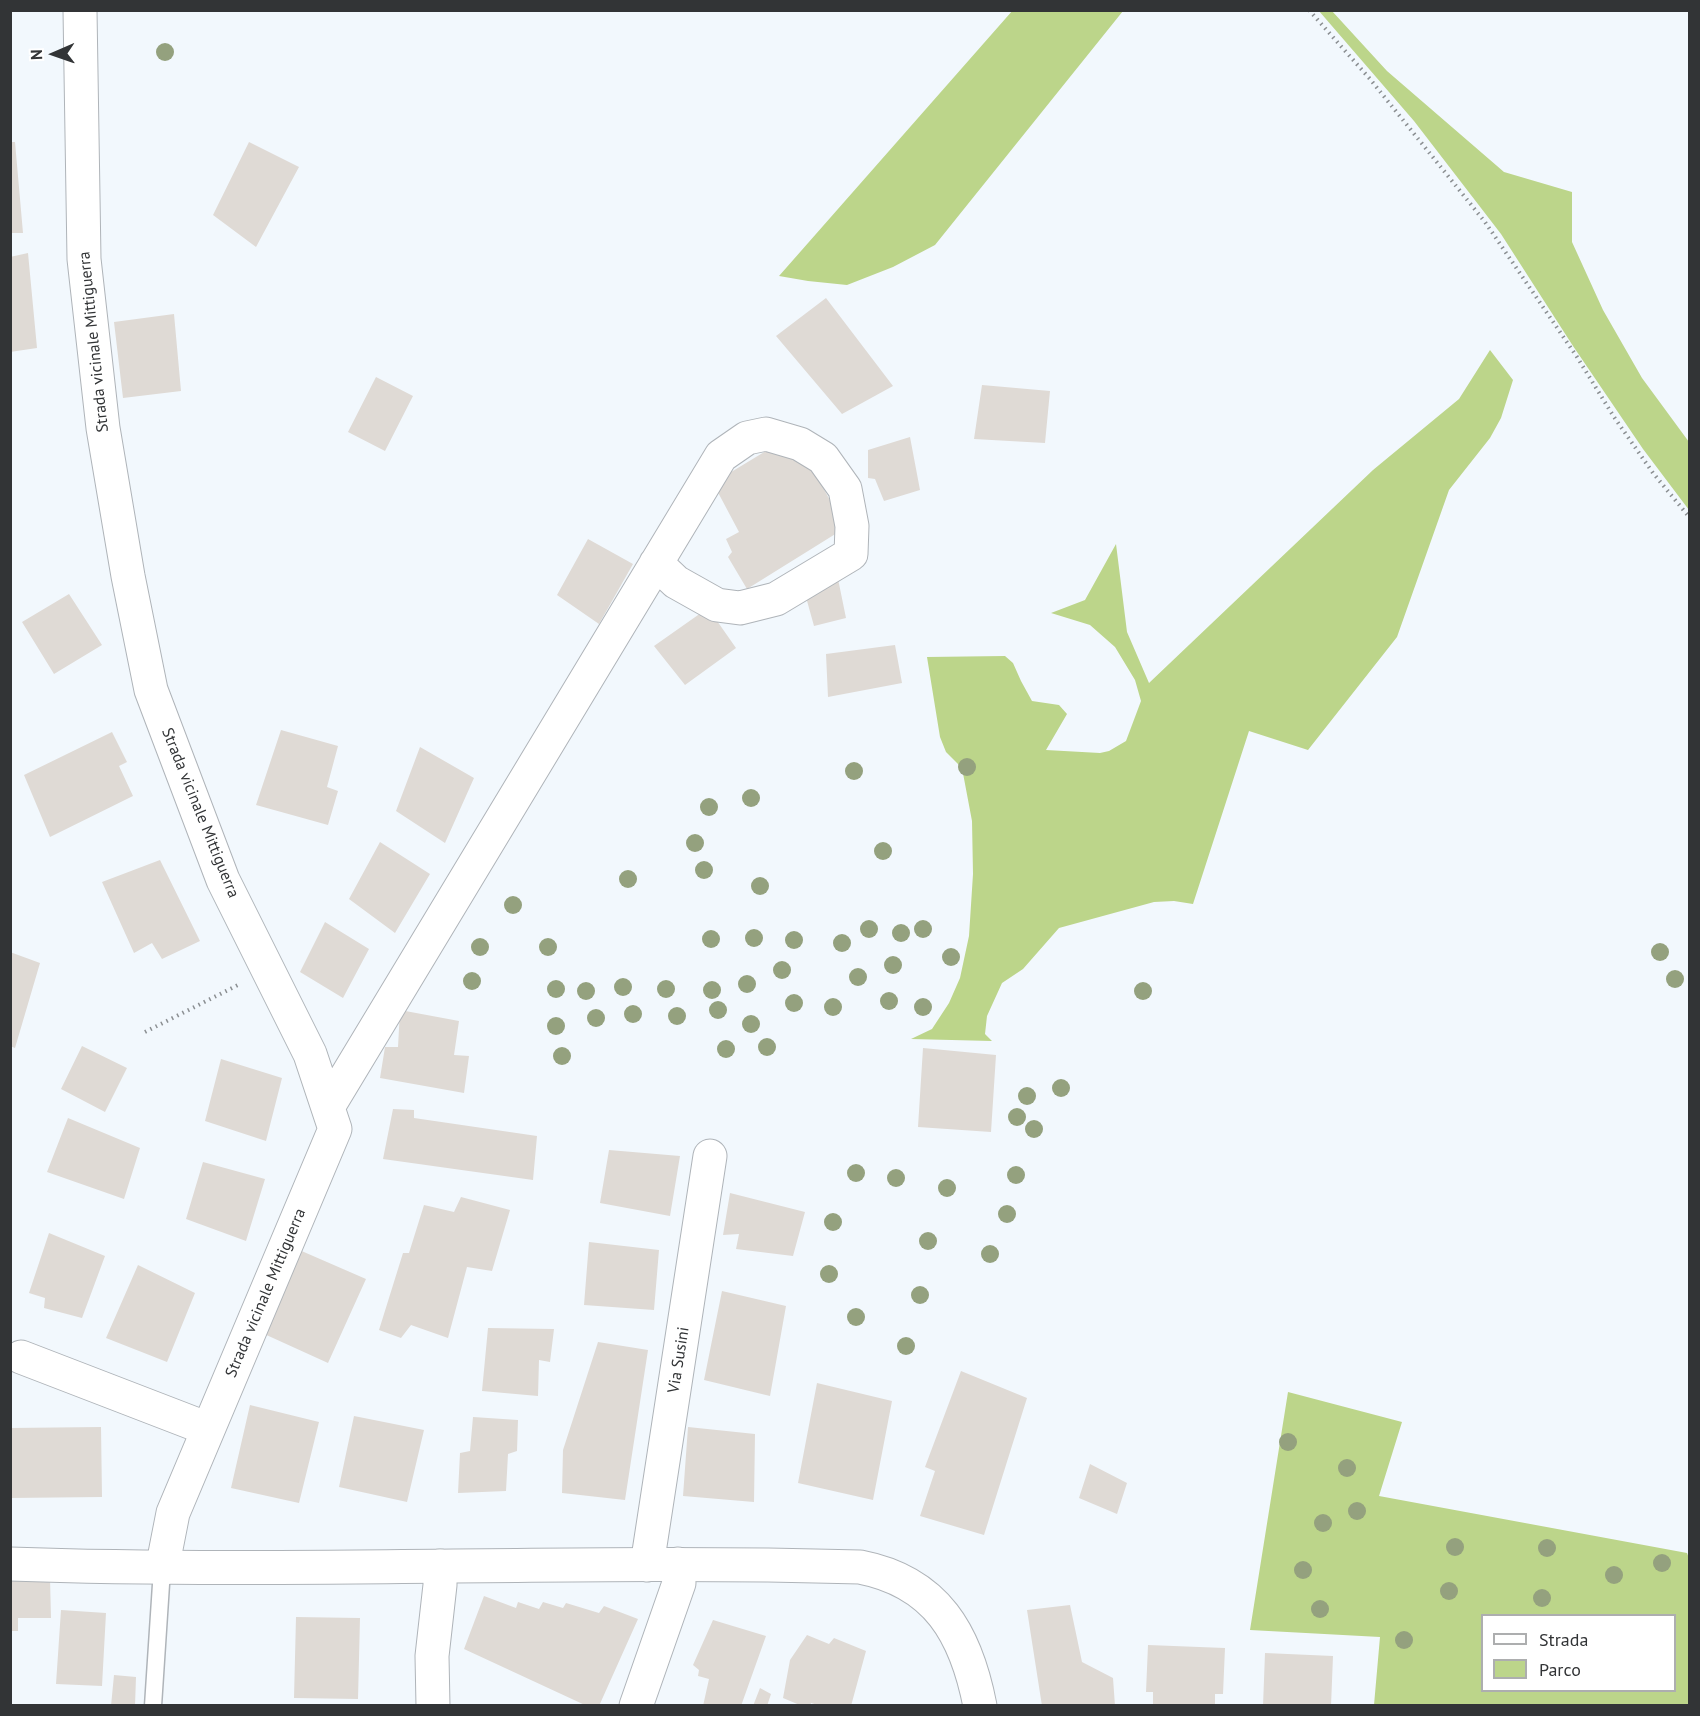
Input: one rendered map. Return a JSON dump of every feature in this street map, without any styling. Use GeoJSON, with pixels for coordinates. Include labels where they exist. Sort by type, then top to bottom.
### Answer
{"type":"FeatureCollection","features":[{"type":"Feature","properties":{"kind":"street","name":"Strada vicinale Mittiguerra"},"geometry":{"type":"LineString","coordinates":[[80,10],[84,259],[103,428],[128,576],[151,690],[223,880],[310,1054],[335,1130],[173,1513],[162,1569]]}},
{"type":"Feature","properties":{"kind":"street"},"geometry":{"type":"LineString","coordinates":[[328,1107],[656,563],[721,456],[747,438],[766,434],[800,444],[823,459],[844,489],[852,526],[851,554],[776,599],[740,608],[717,605],[676,582],[656,563]]}},
{"type":"Feature","properties":{"kind":"street","name":"Via Susini"},"geometry":{"type":"LineString","coordinates":[[636,1706],[679,1583],[663,1564],[710,1156]]}},
{"type":"Feature","properties":{"kind":"street"},"geometry":{"type":"LineString","coordinates":[[21,1357],[208,1429]]}},
{"type":"Feature","properties":{"kind":"street"},"geometry":{"type":"LineString","coordinates":[[10,1564],[162,1569],[663,1564],[860,1567],[888,1575],[921,1592],[946,1617],[961,1640],[968,1658],[980,1706]]}},
{"type":"Feature","properties":{"kind":"street"},"geometry":{"type":"LineString","coordinates":[[433,1706],[432,1656],[440,1566]]}},
{"type":"Feature","properties":{"kind":"lane"},"geometry":{"type":"LineString","coordinates":[[153,1706],[162,1569]]}},
{"type":"Feature","properties":{"kind":"path"},"geometry":{"type":"LineString","coordinates":[[1309,10],[1370,79],[1485,222],[1577,357],[1614,417],[1653,473],[1689,518]]}},
{"type":"Feature","properties":{"kind":"path"},"geometry":{"type":"LineString","coordinates":[[145,1032],[268,970]]}},
{"type":"Feature","properties":{"kind":"green space"},"geometry":{"type":"Polygon","coordinates":[[[1013,10],[1123,11],[935,245],[893,267],[847,285],[779,276],[1013,10]]]}},
{"type":"Feature","properties":{"kind":"green space"},"geometry":{"type":"Polygon","coordinates":[[[1319,11],[1332,11],[1387,71],[1504,172],[1572,192],[1572,242],[1603,310],[1642,378],[1689,442],[1689,510],[1643,449],[1501,234],[1414,121],[1319,11]]]}},
{"type":"Feature","properties":{"kind":"green space"},"geometry":{"type":"Polygon","coordinates":[[[1490,350],[1513,380],[1501,418],[1490,438],[1449,490],[1397,637],[1308,750],[1249,731],[1193,904],[1174,901],[1154,902],[1059,928],[1023,969],[1002,983],[987,1016],[985,1034],[992,1041],[911,1039],[932,1029],[949,1003],[960,978],[969,936],[973,874],[972,821],[962,768],[946,752],[940,737],[927,657],[1005,656],[1013,663],[1032,701],[1059,705],[1067,714],[1046,750],[1100,753],[1109,751],[1126,741],[1141,701],[1135,680],[1115,647],[1090,625],[1051,613],[1085,600],[1116,544],[1127,632],[1149,683],[1373,470],[1459,399],[1490,350]]]}},
{"type":"Feature","properties":{"kind":"green space"},"geometry":{"type":"Polygon","coordinates":[[[1288,1392],[1402,1422],[1379,1496],[1687,1553],[1690,1561],[1689,1705],[1374,1705],[1380,1637],[1250,1630],[1288,1392]]]}},
{"type":"Feature","properties":{"kind":"building"},"geometry":{"type":"Polygon","coordinates":[[[10,142],[15,142],[23,233],[10,233],[10,142]]]}},
{"type":"Feature","properties":{"kind":"building"},"geometry":{"type":"Polygon","coordinates":[[[249,142],[299,167],[256,247],[213,215],[249,142]]]}},
{"type":"Feature","properties":{"kind":"building"},"geometry":{"type":"Polygon","coordinates":[[[28,253],[37,348],[10,352],[10,257],[28,253]]]}},
{"type":"Feature","properties":{"kind":"building"},"geometry":{"type":"Polygon","coordinates":[[[826,298],[893,386],[842,414],[776,336],[826,298]]]}},
{"type":"Feature","properties":{"kind":"building"},"geometry":{"type":"Polygon","coordinates":[[[174,314],[181,391],[123,398],[114,322],[174,314]]]}},
{"type":"Feature","properties":{"kind":"building"},"geometry":{"type":"Polygon","coordinates":[[[376,377],[413,396],[385,451],[348,432],[376,377]]]}},
{"type":"Feature","properties":{"kind":"building"},"geometry":{"type":"Polygon","coordinates":[[[982,385],[1050,391],[1045,443],[974,439],[982,385]]]}},
{"type":"Feature","properties":{"kind":"building"},"geometry":{"type":"Polygon","coordinates":[[[794,434],[845,528],[747,589],[728,557],[732,552],[726,539],[739,532],[713,483],[794,434]]]}},
{"type":"Feature","properties":{"kind":"building"},"geometry":{"type":"Polygon","coordinates":[[[910,437],[920,490],[884,501],[875,479],[868,478],[868,450],[910,437]]]}},
{"type":"Feature","properties":{"kind":"building"},"geometry":{"type":"Polygon","coordinates":[[[588,539],[633,564],[599,624],[557,595],[588,539]]]}},
{"type":"Feature","properties":{"kind":"building"},"geometry":{"type":"Polygon","coordinates":[[[836,569],[846,618],[814,626],[804,590],[836,569]]]}},
{"type":"Feature","properties":{"kind":"building"},"geometry":{"type":"Polygon","coordinates":[[[69,594],[102,645],[54,674],[22,622],[69,594]]]}},
{"type":"Feature","properties":{"kind":"building"},"geometry":{"type":"Polygon","coordinates":[[[708,608],[736,648],[685,685],[654,646],[708,608]]]}},
{"type":"Feature","properties":{"kind":"building"},"geometry":{"type":"Polygon","coordinates":[[[895,645],[902,683],[828,697],[826,654],[895,645]]]}},
{"type":"Feature","properties":{"kind":"building"},"geometry":{"type":"Polygon","coordinates":[[[281,730],[338,746],[327,787],[338,791],[328,825],[256,805],[281,730]]]}},
{"type":"Feature","properties":{"kind":"building"},"geometry":{"type":"Polygon","coordinates":[[[112,732],[127,762],[119,766],[133,796],[50,837],[24,775],[112,732]]]}},
{"type":"Feature","properties":{"kind":"building"},"geometry":{"type":"Polygon","coordinates":[[[420,747],[474,778],[445,843],[396,811],[420,747]]]}},
{"type":"Feature","properties":{"kind":"building"},"geometry":{"type":"Polygon","coordinates":[[[380,842],[430,874],[395,933],[349,899],[380,842]]]}},
{"type":"Feature","properties":{"kind":"building"},"geometry":{"type":"Polygon","coordinates":[[[160,860],[200,941],[162,959],[152,943],[134,953],[102,882],[160,860]]]}},
{"type":"Feature","properties":{"kind":"building"},"geometry":{"type":"Polygon","coordinates":[[[325,922],[369,949],[343,998],[300,972],[325,922]]]}},
{"type":"Feature","properties":{"kind":"building"},"geometry":{"type":"Polygon","coordinates":[[[10,952],[40,963],[15,1048],[10,1046],[10,952]]]}},
{"type":"Feature","properties":{"kind":"building"},"geometry":{"type":"Polygon","coordinates":[[[400,1010],[459,1021],[454,1055],[469,1056],[464,1093],[380,1078],[385,1047],[398,1047],[400,1010]]]}},
{"type":"Feature","properties":{"kind":"building"},"geometry":{"type":"Polygon","coordinates":[[[82,1046],[127,1068],[105,1112],[61,1089],[82,1046]]]}},
{"type":"Feature","properties":{"kind":"building"},"geometry":{"type":"Polygon","coordinates":[[[923,1048],[996,1055],[991,1132],[918,1127],[923,1048]]]}},
{"type":"Feature","properties":{"kind":"building"},"geometry":{"type":"Polygon","coordinates":[[[221,1059],[282,1078],[266,1141],[205,1121],[221,1059]]]}},
{"type":"Feature","properties":{"kind":"building"},"geometry":{"type":"Polygon","coordinates":[[[393,1109],[414,1110],[414,1118],[537,1136],[533,1180],[383,1159],[393,1109]]]}},
{"type":"Feature","properties":{"kind":"building"},"geometry":{"type":"Polygon","coordinates":[[[68,1118],[140,1148],[124,1199],[47,1172],[68,1118]]]}},
{"type":"Feature","properties":{"kind":"building"},"geometry":{"type":"Polygon","coordinates":[[[609,1150],[680,1156],[670,1216],[600,1203],[609,1150]]]}},
{"type":"Feature","properties":{"kind":"building"},"geometry":{"type":"Polygon","coordinates":[[[203,1162],[265,1179],[246,1241],[186,1219],[203,1162]]]}},
{"type":"Feature","properties":{"kind":"building"},"geometry":{"type":"Polygon","coordinates":[[[730,1193],[805,1212],[793,1256],[736,1249],[739,1234],[723,1235],[730,1193]]]}},
{"type":"Feature","properties":{"kind":"building"},"geometry":{"type":"Polygon","coordinates":[[[461,1197],[510,1210],[492,1271],[467,1267],[448,1338],[411,1325],[401,1338],[379,1330],[403,1253],[409,1253],[424,1205],[454,1212],[461,1197]]]}},
{"type":"Feature","properties":{"kind":"building"},"geometry":{"type":"Polygon","coordinates":[[[49,1233],[105,1256],[82,1318],[44,1308],[45,1298],[29,1293],[49,1233]]]}},
{"type":"Feature","properties":{"kind":"building"},"geometry":{"type":"Polygon","coordinates":[[[589,1242],[659,1250],[654,1310],[584,1305],[589,1242]]]}},
{"type":"Feature","properties":{"kind":"building"},"geometry":{"type":"Polygon","coordinates":[[[297,1249],[366,1279],[328,1363],[262,1333],[297,1249]]]}},
{"type":"Feature","properties":{"kind":"building"},"geometry":{"type":"Polygon","coordinates":[[[138,1265],[195,1293],[167,1362],[106,1338],[138,1265]]]}},
{"type":"Feature","properties":{"kind":"building"},"geometry":{"type":"Polygon","coordinates":[[[722,1291],[786,1306],[770,1396],[704,1380],[722,1291]]]}},
{"type":"Feature","properties":{"kind":"building"},"geometry":{"type":"Polygon","coordinates":[[[488,1328],[554,1329],[550,1362],[539,1360],[538,1396],[482,1391],[488,1328]]]}},
{"type":"Feature","properties":{"kind":"building"},"geometry":{"type":"Polygon","coordinates":[[[598,1342],[648,1350],[625,1500],[562,1493],[563,1450],[598,1342]]]}},
{"type":"Feature","properties":{"kind":"building"},"geometry":{"type":"Polygon","coordinates":[[[961,1371],[1027,1398],[984,1535],[920,1516],[935,1471],[925,1467],[961,1371]]]}},
{"type":"Feature","properties":{"kind":"building"},"geometry":{"type":"Polygon","coordinates":[[[817,1383],[892,1401],[873,1500],[798,1483],[817,1383]]]}},
{"type":"Feature","properties":{"kind":"building"},"geometry":{"type":"Polygon","coordinates":[[[250,1405],[319,1422],[299,1503],[231,1488],[250,1405]]]}},
{"type":"Feature","properties":{"kind":"building"},"geometry":{"type":"Polygon","coordinates":[[[354,1416],[424,1430],[407,1502],[339,1487],[354,1416]]]}},
{"type":"Feature","properties":{"kind":"building"},"geometry":{"type":"Polygon","coordinates":[[[473,1417],[518,1420],[517,1451],[508,1454],[506,1491],[458,1493],[460,1453],[470,1451],[473,1417]]]}},
{"type":"Feature","properties":{"kind":"building"},"geometry":{"type":"Polygon","coordinates":[[[101,1427],[102,1497],[10,1498],[10,1428],[101,1427]]]}},
{"type":"Feature","properties":{"kind":"building"},"geometry":{"type":"Polygon","coordinates":[[[688,1427],[755,1434],[754,1502],[683,1496],[688,1427]]]}},
{"type":"Feature","properties":{"kind":"building"},"geometry":{"type":"Polygon","coordinates":[[[1090,1464],[1127,1483],[1117,1514],[1079,1498],[1090,1464]]]}},
{"type":"Feature","properties":{"kind":"building"},"geometry":{"type":"Polygon","coordinates":[[[50,1578],[51,1618],[18,1618],[18,1631],[10,1631],[10,1579],[50,1578]]]}},
{"type":"Feature","properties":{"kind":"building"},"geometry":{"type":"Polygon","coordinates":[[[484,1596],[516,1608],[518,1602],[539,1609],[543,1602],[563,1608],[566,1603],[599,1613],[604,1606],[638,1619],[599,1706],[587,1706],[464,1649],[484,1596]]]}},
{"type":"Feature","properties":{"kind":"building"},"geometry":{"type":"Polygon","coordinates":[[[1070,1605],[1082,1662],[1113,1678],[1115,1706],[1042,1706],[1027,1610],[1070,1605]]]}},
{"type":"Feature","properties":{"kind":"building"},"geometry":{"type":"Polygon","coordinates":[[[61,1610],[106,1613],[102,1686],[56,1684],[61,1610]]]}},
{"type":"Feature","properties":{"kind":"building"},"geometry":{"type":"Polygon","coordinates":[[[296,1617],[360,1618],[358,1699],[294,1698],[296,1617]]]}},
{"type":"Feature","properties":{"kind":"building"},"geometry":{"type":"Polygon","coordinates":[[[713,1620],[766,1636],[741,1706],[703,1706],[709,1679],[698,1676],[699,1670],[693,1665],[713,1620]]]}},
{"type":"Feature","properties":{"kind":"building"},"geometry":{"type":"Polygon","coordinates":[[[807,1635],[829,1644],[834,1638],[866,1651],[851,1706],[821,1706],[811,1703],[810,1706],[802,1706],[783,1698],[790,1660],[807,1635]]]}},
{"type":"Feature","properties":{"kind":"building"},"geometry":{"type":"Polygon","coordinates":[[[1148,1645],[1225,1648],[1223,1694],[1215,1694],[1215,1706],[1153,1706],[1153,1692],[1146,1692],[1148,1645]]]}},
{"type":"Feature","properties":{"kind":"building"},"geometry":{"type":"Polygon","coordinates":[[[1265,1653],[1333,1656],[1331,1706],[1263,1706],[1265,1653]]]}},
{"type":"Feature","properties":{"kind":"building"},"geometry":{"type":"Polygon","coordinates":[[[114,1675],[136,1677],[135,1706],[111,1706],[114,1675]]]}},
{"type":"Feature","properties":{"kind":"building"},"geometry":{"type":"Polygon","coordinates":[[[760,1688],[771,1694],[767,1706],[753,1706],[760,1688]]]}}]}
